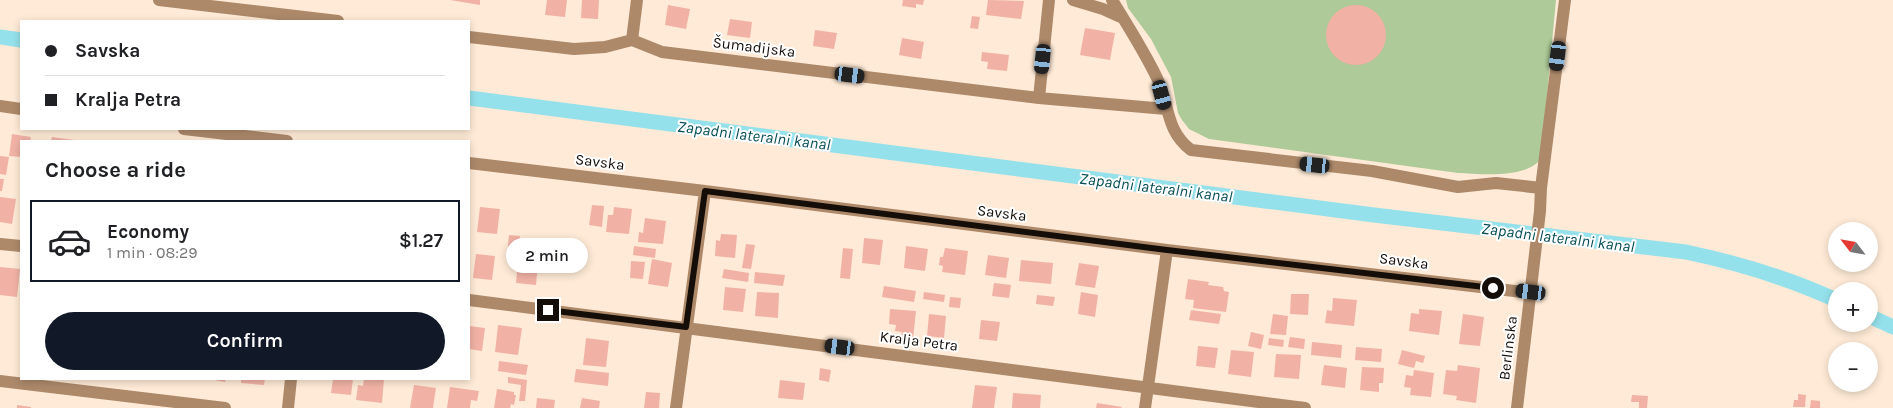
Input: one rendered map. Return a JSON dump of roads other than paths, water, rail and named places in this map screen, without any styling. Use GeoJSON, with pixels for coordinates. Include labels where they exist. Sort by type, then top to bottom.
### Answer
{"type":"FeatureCollection","features":[{"type":"Feature","properties":{"kind":"street"},"geometry":{"type":"LineString","coordinates":[[159,0],[329,20]]}},
{"type":"Feature","properties":{"kind":"street"},"geometry":{"type":"LineString","coordinates":[[470,37],[574,49],[605,47],[632,40],[637,0]]}},
{"type":"Feature","properties":{"kind":"street"},"geometry":{"type":"LineString","coordinates":[[1039,98],[1049,0]]}},
{"type":"Feature","properties":{"kind":"street"},"geometry":{"type":"LineString","coordinates":[[1074,0],[1103,9],[1123,18]]}},
{"type":"Feature","properties":{"kind":"street"},"geometry":{"type":"LineString","coordinates":[[1112,0],[1158,81],[1174,133],[1191,150],[1202,153],[1372,171],[1458,187],[1496,183],[1541,188]]}},
{"type":"Feature","properties":{"kind":"street","name":"Berlinska"},"geometry":{"type":"LineString","coordinates":[[1518,408],[1541,188],[1565,0]]}},
{"type":"Feature","properties":{"kind":"street","name":"Šumadijska"},"geometry":{"type":"LineString","coordinates":[[632,40],[662,52],[1039,98],[1166,109]]}},
{"type":"Feature","properties":{"kind":"street"},"geometry":{"type":"LineString","coordinates":[[0,106],[20,109]]}},
{"type":"Feature","properties":{"kind":"street"},"geometry":{"type":"LineString","coordinates":[[193,130],[278,140]]}},
{"type":"Feature","properties":{"kind":"street","name":"Savska"},"geometry":{"type":"LineString","coordinates":[[470,163],[1167,250],[1531,292]]}},
{"type":"Feature","properties":{"kind":"street"},"geometry":{"type":"LineString","coordinates":[[676,408],[705,191]]}},
{"type":"Feature","properties":{"kind":"street"},"geometry":{"type":"LineString","coordinates":[[0,244],[20,246]]}},
{"type":"Feature","properties":{"kind":"street"},"geometry":{"type":"LineString","coordinates":[[1145,408],[1167,250]]}},
{"type":"Feature","properties":{"kind":"street","name":"Kralja Petra"},"geometry":{"type":"LineString","coordinates":[[470,300],[1148,386],[1305,408]]}},
{"type":"Feature","properties":{"kind":"street"},"geometry":{"type":"LineString","coordinates":[[288,408],[291,380]]}},
{"type":"Feature","properties":{"kind":"street"},"geometry":{"type":"LineString","coordinates":[[0,382],[226,408]]}},
{"type":"Feature","properties":{"kind":"waterway","name":"Zapadni lateralni kanal"},"geometry":{"type":"LineString","coordinates":[[0,37],[20,40]]}},
{"type":"Feature","properties":{"kind":"waterway","name":"Zapadni lateralni kanal"},"geometry":{"type":"LineString","coordinates":[[470,98],[1374,215],[1686,252],[1762,272],[1828,297]]}},
{"type":"Feature","properties":{"kind":"waterway","name":"Zapadni lateralni kanal"},"geometry":{"type":"LineString","coordinates":[[1878,320],[1893,327]]}}]}
